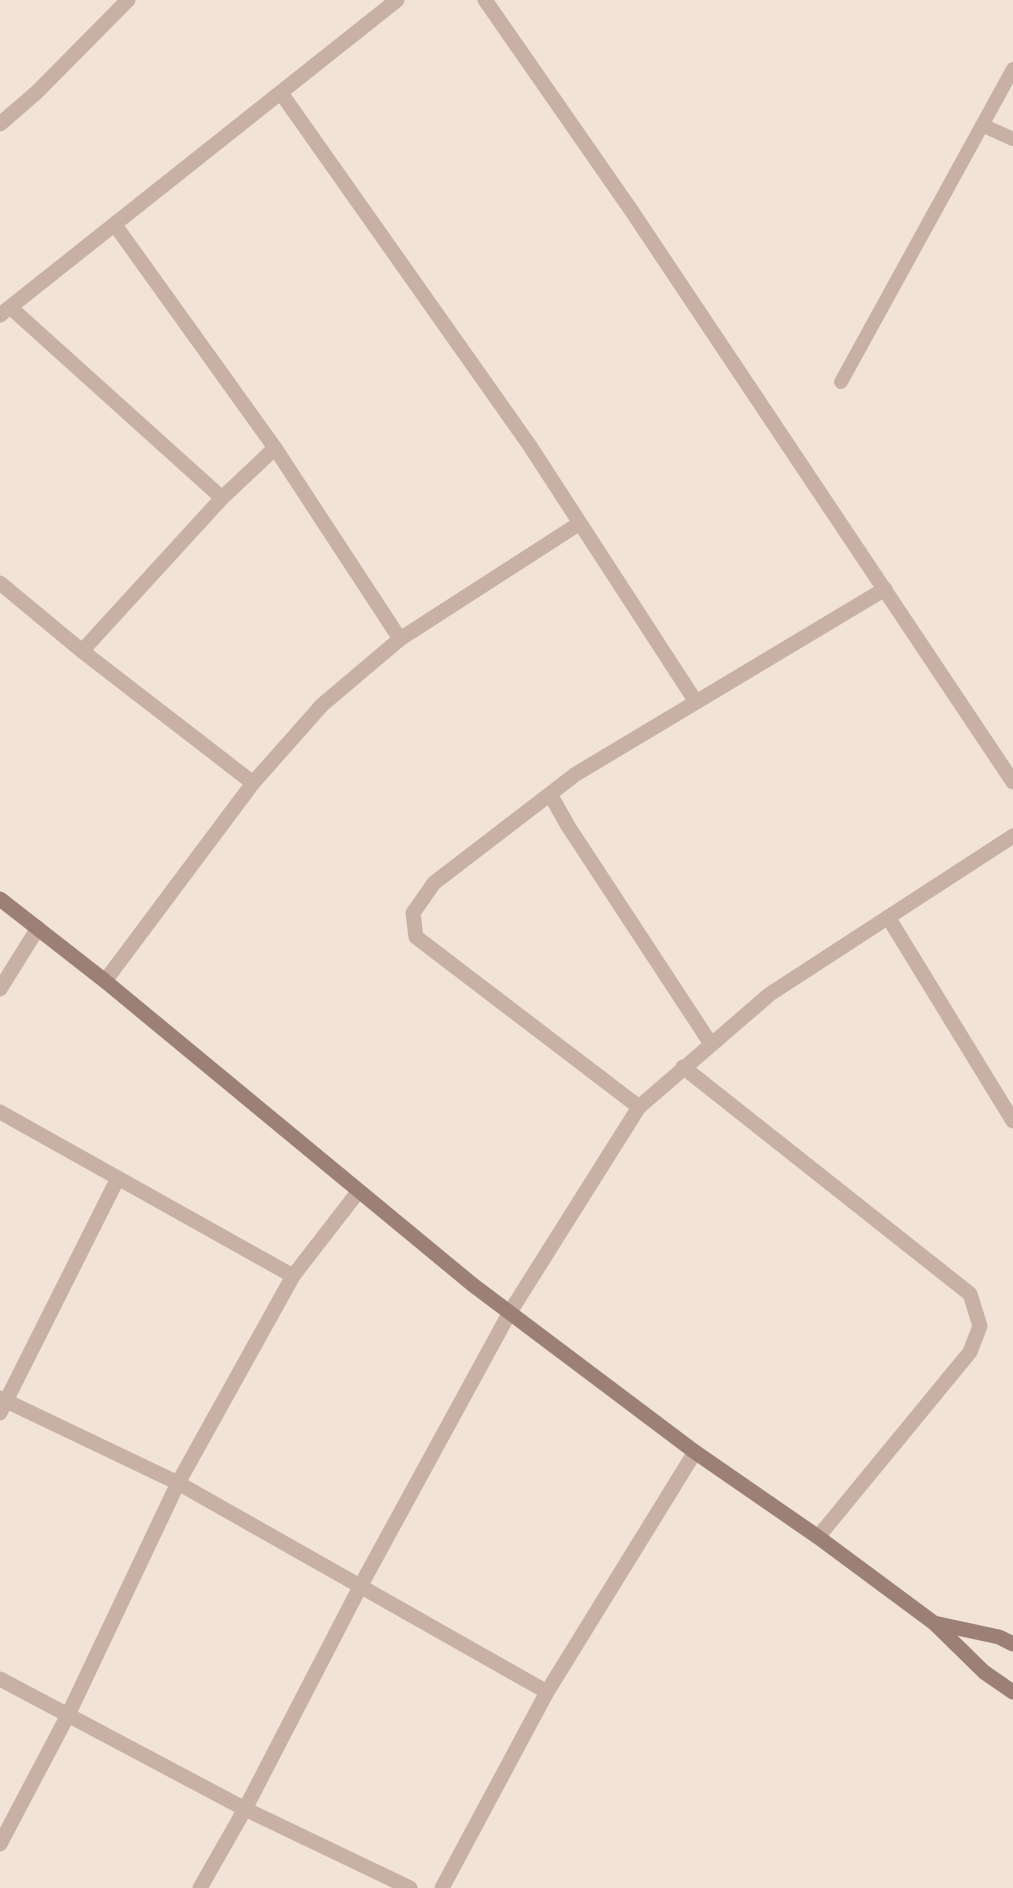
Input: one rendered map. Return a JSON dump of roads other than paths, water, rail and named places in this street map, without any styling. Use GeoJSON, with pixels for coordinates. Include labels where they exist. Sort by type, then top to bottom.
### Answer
{"type":"FeatureCollection","features":[{"type":"Feature","properties":{"kind":"street"},"geometry":{"type":"LineString","coordinates":[[0,124],[38,92],[128,0]]}},
{"type":"Feature","properties":{"kind":"street"},"geometry":{"type":"LineString","coordinates":[[222,498],[5,311],[397,0]]}},
{"type":"Feature","properties":{"kind":"street"},"geometry":{"type":"LineString","coordinates":[[485,0],[632,210],[1013,782]]}},
{"type":"Feature","properties":{"kind":"street"},"geometry":{"type":"LineString","coordinates":[[281,93],[530,446],[696,702]]}},
{"type":"Feature","properties":{"kind":"street"},"geometry":{"type":"LineString","coordinates":[[115,225],[275,448],[400,639]]}},
{"type":"Feature","properties":{"kind":"street"},"geometry":{"type":"LineString","coordinates":[[82,651],[222,498],[275,448]]}},
{"type":"Feature","properties":{"kind":"street"},"geometry":{"type":"LineString","coordinates":[[105,981],[253,783],[322,705],[400,639],[580,523]]}},
{"type":"Feature","properties":{"kind":"street"},"geometry":{"type":"LineString","coordinates":[[0,584],[82,651],[253,783]]}},
{"type":"Feature","properties":{"kind":"street"},"geometry":{"type":"LineString","coordinates":[[639,1107],[416,937],[413,913],[434,883],[576,774],[885,589]]}},
{"type":"Feature","properties":{"kind":"street"},"geometry":{"type":"LineString","coordinates":[[550,794],[568,826],[711,1044]]}},
{"type":"Feature","properties":{"kind":"street"},"geometry":{"type":"LineString","coordinates":[[200,1888],[245,1809],[361,1585],[510,1312],[639,1107],[770,994],[1013,836]]}},
{"type":"Feature","properties":{"kind":"street"},"geometry":{"type":"LineString","coordinates":[[0,899],[105,981],[472,1285],[695,1452],[818,1537],[934,1623],[984,1672],[1013,1692]]}},
{"type":"Feature","properties":{"kind":"street"},"geometry":{"type":"LineString","coordinates":[[888,917],[1013,1121]]}},
{"type":"Feature","properties":{"kind":"street"},"geometry":{"type":"LineString","coordinates":[[0,989],[38,928]]}},
{"type":"Feature","properties":{"kind":"street"},"geometry":{"type":"LineString","coordinates":[[684,1068],[970,1294],[981,1326],[970,1352],[818,1537]]}},
{"type":"Feature","properties":{"kind":"street"},"geometry":{"type":"LineString","coordinates":[[0,1112],[293,1276]]}},
{"type":"Feature","properties":{"kind":"street"},"geometry":{"type":"LineString","coordinates":[[118,1178],[2,1404],[178,1483],[547,1692]]}},
{"type":"Feature","properties":{"kind":"street"},"geometry":{"type":"LineString","coordinates":[[0,1844],[68,1715],[178,1483],[293,1276],[358,1192]]}},
{"type":"Feature","properties":{"kind":"street"},"geometry":{"type":"LineString","coordinates":[[442,1888],[547,1692],[695,1452]]}},
{"type":"Feature","properties":{"kind":"street"},"geometry":{"type":"LineString","coordinates":[[934,1623],[999,1637],[1013,1644]]}},
{"type":"Feature","properties":{"kind":"street"},"geometry":{"type":"LineString","coordinates":[[0,1679],[245,1809],[410,1888]]}},
{"type":"Feature","properties":{"kind":"lane"},"geometry":{"type":"LineString","coordinates":[[841,382],[1013,69]]}},
{"type":"Feature","properties":{"kind":"lane"},"geometry":{"type":"LineString","coordinates":[[982,125],[1013,139]]}}]}
